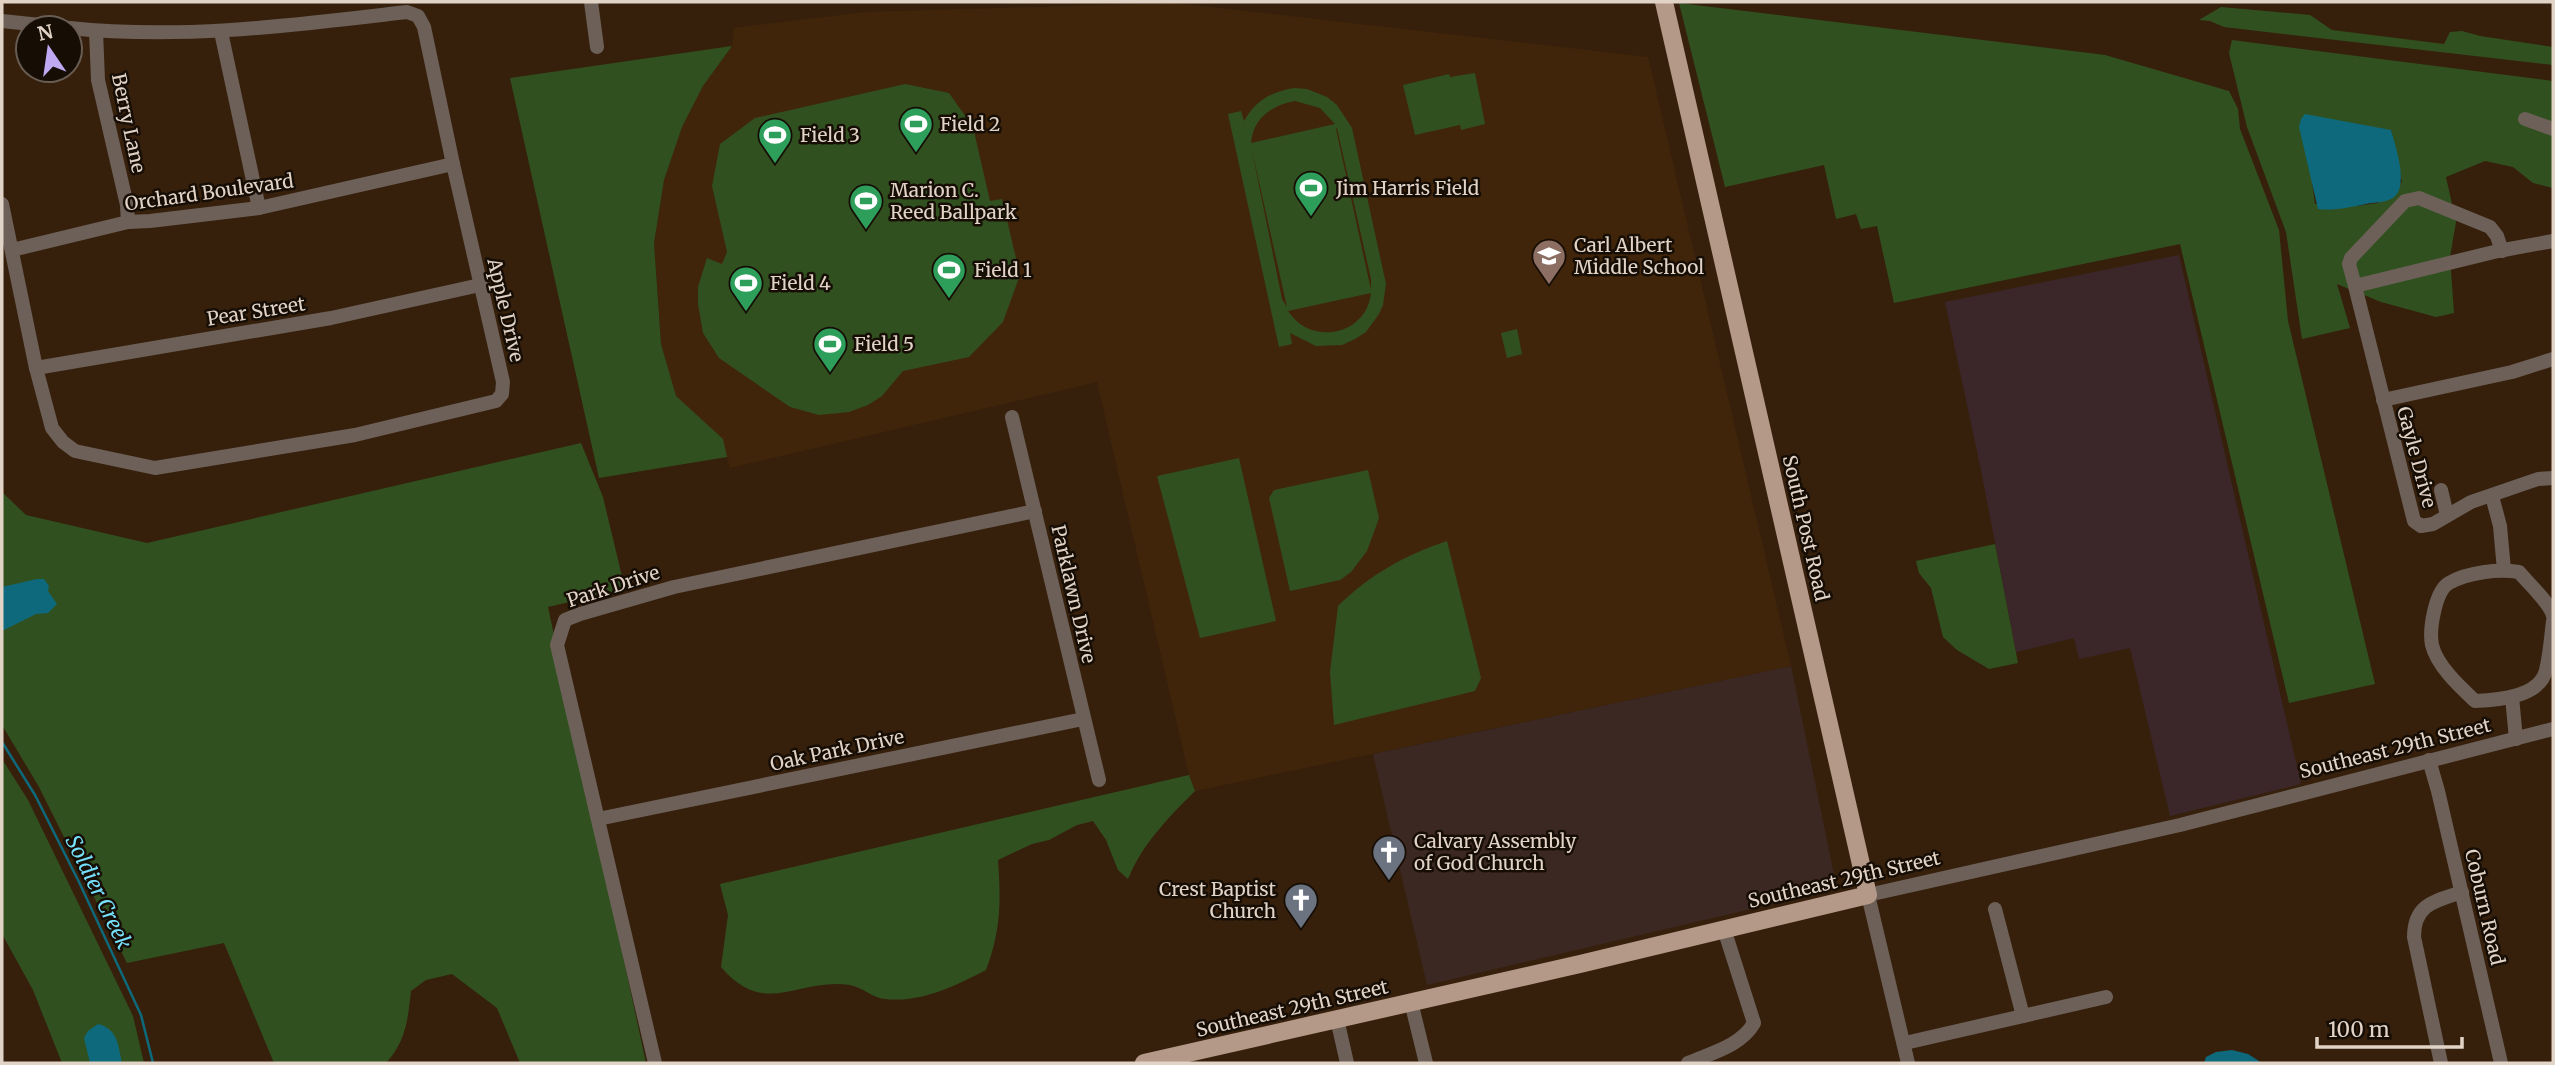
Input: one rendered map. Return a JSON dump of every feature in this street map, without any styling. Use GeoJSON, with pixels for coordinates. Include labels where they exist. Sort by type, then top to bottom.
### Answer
{"type":"FeatureCollection","features":[{"type":"Feature","properties":{"kind":"main road","name":"South Post Road"},"geometry":{"type":"LineString","coordinates":[[1664,2],[1868,895]]}},
{"type":"Feature","properties":{"kind":"main road","name":"Southeast 29th Street"},"geometry":{"type":"LineString","coordinates":[[1144,1063],[1202,1057],[1337,1019],[1868,895]]}},
{"type":"Feature","properties":{"kind":"street"},"geometry":{"type":"LineString","coordinates":[[591,2],[597,47]]}},
{"type":"Feature","properties":{"kind":"street","name":"Apple Drive"},"geometry":{"type":"LineString","coordinates":[[2,204],[36,369],[52,428],[62,442],[75,451],[155,468],[337,438],[496,401],[502,394],[503,382],[424,27],[418,16],[407,12],[220,32],[84,30]]}},
{"type":"Feature","properties":{"kind":"street","name":"Berry Lane"},"geometry":{"type":"LineString","coordinates":[[96,31],[98,80],[127,205],[128,222]]}},
{"type":"Feature","properties":{"kind":"street"},"geometry":{"type":"LineString","coordinates":[[220,32],[259,208]]}},
{"type":"Feature","properties":{"kind":"street"},"geometry":{"type":"LineString","coordinates":[[2525,118],[2553,129]]}},
{"type":"Feature","properties":{"kind":"street","name":"Orchard Boulevard"},"geometry":{"type":"LineString","coordinates":[[12,250],[128,222],[149,222],[259,208],[453,164]]}},
{"type":"Feature","properties":{"kind":"street","name":"Gayle Drive"},"geometry":{"type":"LineString","coordinates":[[2501,250],[2497,236],[2490,227],[2419,198],[2404,201],[2351,258],[2349,264],[2414,521],[2421,526],[2433,524],[2471,502],[2538,479],[2553,478]]}},
{"type":"Feature","properties":{"kind":"street"},"geometry":{"type":"LineString","coordinates":[[2355,286],[2501,250],[2553,242]]}},
{"type":"Feature","properties":{"kind":"street","name":"Pear Street"},"geometry":{"type":"LineString","coordinates":[[36,369],[331,318],[480,285]]}},
{"type":"Feature","properties":{"kind":"street","name":"Gayle Drive"},"geometry":{"type":"LineString","coordinates":[[2383,400],[2512,372],[2553,359]]}},
{"type":"Feature","properties":{"kind":"street","name":"Parklawn Drive"},"geometry":{"type":"LineString","coordinates":[[1012,417],[1099,780]]}},
{"type":"Feature","properties":{"kind":"street"},"geometry":{"type":"LineString","coordinates":[[2441,490],[2447,515]]}},
{"type":"Feature","properties":{"kind":"street"},"geometry":{"type":"LineString","coordinates":[[2492,496],[2500,526],[2504,570]]}},
{"type":"Feature","properties":{"kind":"street","name":"Park Drive"},"geometry":{"type":"LineString","coordinates":[[655,1063],[557,645],[565,620],[674,587],[1035,511]]}},
{"type":"Feature","properties":{"kind":"street"},"geometry":{"type":"LineString","coordinates":[[2504,570],[2519,572],[2552,608],[2546,672],[2541,682],[2512,697],[2476,701],[2459,687],[2432,645],[2438,596],[2447,584],[2466,577],[2504,570]]}},
{"type":"Feature","properties":{"kind":"street"},"geometry":{"type":"LineString","coordinates":[[2512,697],[2516,739]]}},
{"type":"Feature","properties":{"kind":"street","name":"Oak Park Drive"},"geometry":{"type":"LineString","coordinates":[[598,819],[1083,719]]}},
{"type":"Feature","properties":{"kind":"street","name":"Southeast 29th Street"},"geometry":{"type":"LineString","coordinates":[[1868,895],[2180,825],[2553,729]]}},
{"type":"Feature","properties":{"kind":"street","name":"Coburn Road"},"geometry":{"type":"LineString","coordinates":[[2429,760],[2501,1063]]}},
{"type":"Feature","properties":{"kind":"street"},"geometry":{"type":"LineString","coordinates":[[2441,1063],[2414,927],[2417,914],[2431,902],[2462,892]]}},
{"type":"Feature","properties":{"kind":"street","name":"South Post Road"},"geometry":{"type":"LineString","coordinates":[[1868,895],[1908,1063]]}},
{"type":"Feature","properties":{"kind":"street"},"geometry":{"type":"LineString","coordinates":[[1995,909],[2023,1016]]}},
{"type":"Feature","properties":{"kind":"street"},"geometry":{"type":"LineString","coordinates":[[1688,1063],[1748,1034],[1754,1023],[1724,929]]}},
{"type":"Feature","properties":{"kind":"street"},"geometry":{"type":"LineString","coordinates":[[1905,1044],[2106,997]]}},
{"type":"Feature","properties":{"kind":"street"},"geometry":{"type":"LineString","coordinates":[[1412,1002],[1426,1063]]}},
{"type":"Feature","properties":{"kind":"street"},"geometry":{"type":"LineString","coordinates":[[1337,1019],[1347,1063]]}},
{"type":"Feature","properties":{"kind":"shaded area"},"geometry":{"type":"Polygon","coordinates":[[[1175,3],[1648,57],[1791,666],[1195,791],[1189,775],[1097,382],[730,468],[727,457],[676,397],[661,344],[654,243],[664,180],[682,127],[703,86],[732,46],[734,28],[866,12],[1175,3]]]}},
{"type":"Feature","properties":{"kind":"shaded area"},"geometry":{"type":"Polygon","coordinates":[[[2179,255],[2301,784],[2170,816],[2130,648],[2079,659],[2074,638],[2016,652],[1945,302],[2179,255]]]}},
{"type":"Feature","properties":{"kind":"shaded area"},"geometry":{"type":"Polygon","coordinates":[[[1791,666],[1837,889],[1427,985],[1373,754],[1791,666]]]}},
{"type":"Feature","properties":{"kind":"green space"},"geometry":{"type":"Polygon","coordinates":[[[1679,3],[2105,55],[2229,91],[2238,109],[2240,129],[2279,230],[2288,321],[2375,684],[2289,703],[2180,244],[1894,303],[1877,226],[1861,229],[1856,214],[1836,219],[1824,165],[1725,187],[1679,3]]]}},
{"type":"Feature","properties":{"kind":"green space"},"geometry":{"type":"Polygon","coordinates":[[[2221,7],[2310,15],[2332,30],[2444,44],[2450,32],[2462,31],[2553,47],[2553,65],[2224,27],[2199,20],[2221,7]]]}},
{"type":"Feature","properties":{"kind":"green space"},"geometry":{"type":"Polygon","coordinates":[[[2232,40],[2553,81],[2553,188],[2533,183],[2513,167],[2485,161],[2446,177],[2456,222],[2450,257],[2454,313],[2436,317],[2381,302],[2337,284],[2350,328],[2302,339],[2286,232],[2247,127],[2229,53],[2232,40]],[[2391,130],[2312,182],[2315,204],[2357,206],[2378,203],[2402,182],[2391,130]]]}},
{"type":"Feature","properties":{"kind":"green space"},"geometry":{"type":"Polygon","coordinates":[[[732,46],[703,86],[682,127],[664,180],[654,243],[661,344],[676,396],[723,439],[727,457],[599,478],[510,78],[732,46]]]}},
{"type":"Feature","properties":{"kind":"green space"},"geometry":{"type":"Polygon","coordinates":[[[1475,73],[1485,124],[1461,130],[1460,125],[1415,135],[1403,85],[1449,74],[1450,77],[1475,73]]]}},
{"type":"Feature","properties":{"kind":"green space","name":"Marion C. Reed Ballpark"},"geometry":{"type":"Polygon","coordinates":[[[905,84],[949,93],[973,127],[990,201],[1002,199],[1020,275],[1003,322],[969,357],[903,371],[882,396],[849,412],[819,415],[790,407],[719,358],[703,333],[698,287],[707,258],[722,264],[727,252],[712,186],[720,144],[755,118],[905,84]]]}},
{"type":"Feature","properties":{"kind":"green space","name":"Jim Harris Field"},"geometry":{"type":"Polygon","coordinates":[[[1307,89],[1327,97],[1337,105],[1352,128],[1386,284],[1379,314],[1366,332],[1342,345],[1316,346],[1290,333],[1292,344],[1279,347],[1228,114],[1241,111],[1244,121],[1259,102],[1286,90],[1307,89]],[[1295,101],[1265,114],[1255,126],[1251,143],[1335,124],[1320,108],[1295,101]],[[1336,129],[1371,290],[1371,279],[1336,129]],[[1251,146],[1282,299],[1287,307],[1251,146]],[[1371,293],[1288,311],[1298,322],[1310,329],[1337,331],[1360,319],[1371,293]]]}},
{"type":"Feature","properties":{"kind":"green space"},"geometry":{"type":"Polygon","coordinates":[[[1517,329],[1522,354],[1507,358],[1501,333],[1517,329]]]}},
{"type":"Feature","properties":{"kind":"green space"},"geometry":{"type":"Polygon","coordinates":[[[581,443],[603,497],[625,589],[548,607],[646,1063],[520,1063],[497,1008],[452,974],[426,980],[411,991],[402,1038],[386,1063],[274,1063],[224,943],[127,963],[39,787],[2,725],[2,492],[26,515],[147,543],[581,443]]]}},
{"type":"Feature","properties":{"kind":"green space"},"geometry":{"type":"Polygon","coordinates":[[[1239,458],[1276,621],[1200,638],[1157,476],[1239,458]]]}},
{"type":"Feature","properties":{"kind":"green space"},"geometry":{"type":"Polygon","coordinates":[[[1368,470],[1379,518],[1367,551],[1351,572],[1340,580],[1290,591],[1269,498],[1274,490],[1368,470]]]}},
{"type":"Feature","properties":{"kind":"green space"},"geometry":{"type":"Polygon","coordinates":[[[1447,541],[1481,678],[1475,691],[1334,725],[1330,672],[1338,606],[1388,567],[1447,541]]]}},
{"type":"Feature","properties":{"kind":"green space"},"geometry":{"type":"Polygon","coordinates":[[[1995,544],[2018,663],[1989,669],[1957,650],[1943,637],[1931,588],[1919,573],[1916,561],[1995,544]]]}},
{"type":"Feature","properties":{"kind":"green space"},"geometry":{"type":"Polygon","coordinates":[[[2,759],[28,800],[133,1016],[144,1063],[62,1063],[33,990],[2,934],[2,759]]]}},
{"type":"Feature","properties":{"kind":"green space"},"geometry":{"type":"Polygon","coordinates":[[[1189,775],[1195,791],[1149,842],[1128,879],[1118,870],[1106,840],[1093,821],[1077,825],[1049,840],[1032,844],[998,860],[999,916],[995,942],[986,970],[950,987],[925,996],[898,1000],[881,998],[850,985],[831,984],[767,993],[752,991],[721,967],[728,915],[720,884],[1189,775]]]}},
{"type":"Feature","properties":{"kind":"water"},"geometry":{"type":"Polygon","coordinates":[[[2305,114],[2391,130],[2400,166],[2398,193],[2383,202],[2318,209],[2299,127],[2305,114]]]}},
{"type":"Feature","properties":{"kind":"water"},"geometry":{"type":"Polygon","coordinates":[[[44,579],[57,604],[48,613],[36,614],[2,631],[2,587],[44,579]]]}},
{"type":"Feature","properties":{"kind":"water"},"geometry":{"type":"Polygon","coordinates":[[[98,1024],[105,1026],[113,1034],[122,1063],[90,1063],[84,1038],[88,1031],[98,1024]]]}},
{"type":"Feature","properties":{"kind":"water"},"geometry":{"type":"Polygon","coordinates":[[[2232,1050],[2248,1054],[2262,1063],[2204,1063],[2206,1057],[2216,1052],[2232,1050]]]}},
{"type":"Feature","properties":{"kind":"waterway","name":"Soldier Creek"},"geometry":{"type":"LineString","coordinates":[[2,742],[35,795],[79,882],[141,1015],[153,1063]]}},
{"type":"Feature","properties":{"kind":"place","name":"Field 2"},"geometry":{"type":"Point","coordinates":[916,154]}},
{"type":"Feature","properties":{"kind":"place","name":"Field 3"},"geometry":{"type":"Point","coordinates":[775,165]}},
{"type":"Feature","properties":{"kind":"place","name":"Jim Harris Field"},"geometry":{"type":"Point","coordinates":[1311,218]}},
{"type":"Feature","properties":{"kind":"place","name":"Marion C. Reed Ballpark"},"geometry":{"type":"Point","coordinates":[866,231]}},
{"type":"Feature","properties":{"kind":"place","name":"Carl Albert Middle School"},"geometry":{"type":"Point","coordinates":[1549,286]}},
{"type":"Feature","properties":{"kind":"place","name":"Field 1"},"geometry":{"type":"Point","coordinates":[949,300]}},
{"type":"Feature","properties":{"kind":"place","name":"Field 4"},"geometry":{"type":"Point","coordinates":[746,313]}},
{"type":"Feature","properties":{"kind":"place","name":"Field 5"},"geometry":{"type":"Point","coordinates":[830,374]}},
{"type":"Feature","properties":{"kind":"place","name":"Calvary Assembly of God Church"},"geometry":{"type":"Point","coordinates":[1389,882]}},
{"type":"Feature","properties":{"kind":"place","name":"Crest Baptist Church"},"geometry":{"type":"Point","coordinates":[1301,930]}}]}
